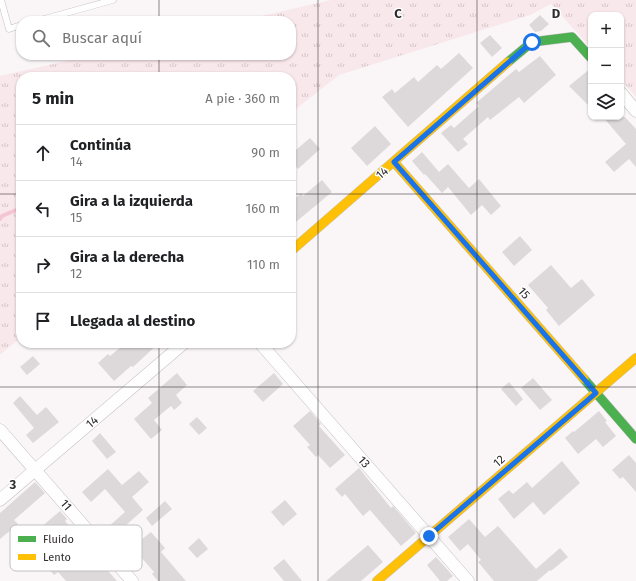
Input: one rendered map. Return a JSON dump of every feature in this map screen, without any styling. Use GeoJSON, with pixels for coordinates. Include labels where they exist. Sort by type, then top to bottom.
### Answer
{"type":"FeatureCollection","features":[{"type":"Feature","properties":{"kind":"street","name":"14"},"geometry":{"type":"LineString","coordinates":[[296,247],[532,42],[572,36],[588,55]]}},
{"type":"Feature","properties":{"kind":"street"},"geometry":{"type":"LineString","coordinates":[[624,97],[636,111]]}},
{"type":"Feature","properties":{"kind":"street","name":"15"},"geometry":{"type":"LineString","coordinates":[[394,162],[636,439]]}},
{"type":"Feature","properties":{"kind":"street","name":"14"},"geometry":{"type":"LineString","coordinates":[[0,500],[178,348]]}},
{"type":"Feature","properties":{"kind":"street","name":"13"},"geometry":{"type":"LineString","coordinates":[[264,348],[468,581]]}},
{"type":"Feature","properties":{"kind":"street","name":"12"},"geometry":{"type":"LineString","coordinates":[[377,581],[636,358]]}},
{"type":"Feature","properties":{"kind":"street","name":"11"},"geometry":{"type":"LineString","coordinates":[[0,430],[84,525]]}},
{"type":"Feature","properties":{"kind":"street","name":"11"},"geometry":{"type":"LineString","coordinates":[[123,571],[132,581]]}},
{"type":"Feature","properties":{"kind":"lane"},"geometry":{"type":"LineString","coordinates":[[1,0],[9,29],[16,27]]}},
{"type":"Feature","properties":{"kind":"lane"},"geometry":{"type":"LineString","coordinates":[[55,16],[113,0]]}},
{"type":"Feature","properties":{"kind":"green space"},"geometry":{"type":"Polygon","coordinates":[[[331,0],[636,0],[636,97],[624,83],[624,12],[588,12],[588,45],[551,4],[530,15],[339,75],[296,109],[296,72],[18,72],[70,60],[296,60],[296,16],[262,16],[331,0]]]}},
{"type":"Feature","properties":{"kind":"green space"},"geometry":{"type":"Polygon","coordinates":[[[16,72],[16,341],[0,355],[0,76],[16,72]]]}},
{"type":"Feature","properties":{"kind":"building"},"geometry":{"type":"Polygon","coordinates":[[[540,15],[549,24],[541,31],[535,32],[529,25],[540,15]]]}},
{"type":"Feature","properties":{"kind":"building"},"geometry":{"type":"Polygon","coordinates":[[[490,35],[502,48],[492,57],[480,43],[490,35]]]}},
{"type":"Feature","properties":{"kind":"building"},"geometry":{"type":"Polygon","coordinates":[[[459,53],[473,68],[408,127],[382,97],[392,89],[395,93],[414,77],[418,82],[437,65],[441,69],[459,53]]]}},
{"type":"Feature","properties":{"kind":"building"},"geometry":{"type":"Polygon","coordinates":[[[540,56],[556,75],[524,103],[519,97],[490,120],[488,117],[463,139],[468,144],[458,152],[441,133],[451,125],[454,128],[479,106],[476,103],[516,69],[519,72],[540,56]]]}},
{"type":"Feature","properties":{"kind":"building"},"geometry":{"type":"Polygon","coordinates":[[[588,70],[588,105],[569,86],[588,70]]]}},
{"type":"Feature","properties":{"kind":"building"},"geometry":{"type":"Polygon","coordinates":[[[625,117],[636,129],[636,167],[629,159],[614,172],[605,162],[626,144],[606,120],[624,120],[625,117]]]}},
{"type":"Feature","properties":{"kind":"building"},"geometry":{"type":"Polygon","coordinates":[[[375,126],[391,144],[367,166],[351,148],[375,126]]]}},
{"type":"Feature","properties":{"kind":"building"},"geometry":{"type":"Polygon","coordinates":[[[310,138],[320,149],[298,169],[296,167],[296,150],[310,138]]]}},
{"type":"Feature","properties":{"kind":"building"},"geometry":{"type":"Polygon","coordinates":[[[422,152],[439,172],[448,164],[469,188],[479,179],[501,206],[491,215],[482,205],[471,215],[448,187],[442,193],[412,161],[422,152]]]}},
{"type":"Feature","properties":{"kind":"building"},"geometry":{"type":"Polygon","coordinates":[[[322,180],[332,192],[296,222],[296,198],[301,193],[303,196],[322,180]]]}},
{"type":"Feature","properties":{"kind":"building"},"geometry":{"type":"Polygon","coordinates":[[[520,236],[532,250],[514,266],[502,252],[520,236]]]}},
{"type":"Feature","properties":{"kind":"building"},"geometry":{"type":"Polygon","coordinates":[[[551,265],[571,288],[582,279],[595,295],[559,326],[546,310],[548,308],[528,285],[551,265]]]}},
{"type":"Feature","properties":{"kind":"building"},"geometry":{"type":"Polygon","coordinates":[[[120,348],[154,348],[133,367],[131,366],[114,381],[98,363],[108,354],[110,356],[120,348]]]}},
{"type":"Feature","properties":{"kind":"building"},"geometry":{"type":"Polygon","coordinates":[[[33,356],[40,364],[27,375],[20,367],[33,356]]]}},
{"type":"Feature","properties":{"kind":"building"},"geometry":{"type":"Polygon","coordinates":[[[177,373],[187,385],[176,395],[182,403],[174,410],[171,406],[154,420],[162,430],[151,439],[134,419],[152,403],[148,398],[177,373]]]}},
{"type":"Feature","properties":{"kind":"building"},"geometry":{"type":"Polygon","coordinates":[[[274,373],[283,384],[263,402],[253,391],[274,373]]]}},
{"type":"Feature","properties":{"kind":"building"},"geometry":{"type":"Polygon","coordinates":[[[533,378],[552,400],[540,410],[521,388],[533,378]]]}},
{"type":"Feature","properties":{"kind":"building"},"geometry":{"type":"Polygon","coordinates":[[[509,382],[523,399],[516,406],[501,389],[509,382]]]}},
{"type":"Feature","properties":{"kind":"building"},"geometry":{"type":"Polygon","coordinates":[[[20,396],[37,415],[46,407],[59,422],[33,443],[26,435],[34,428],[13,403],[20,396]]]}},
{"type":"Feature","properties":{"kind":"building"},"geometry":{"type":"Polygon","coordinates":[[[310,411],[321,424],[319,426],[345,455],[330,468],[318,455],[316,457],[307,447],[310,445],[293,426],[310,411]]]}},
{"type":"Feature","properties":{"kind":"building"},"geometry":{"type":"Polygon","coordinates":[[[599,411],[607,421],[605,422],[616,436],[603,447],[596,439],[578,454],[565,438],[599,411]]]}},
{"type":"Feature","properties":{"kind":"building"},"geometry":{"type":"Polygon","coordinates":[[[197,417],[207,428],[199,435],[189,424],[197,417]]]}},
{"type":"Feature","properties":{"kind":"building"},"geometry":{"type":"Polygon","coordinates":[[[100,433],[116,452],[107,459],[92,441],[100,433]]]}},
{"type":"Feature","properties":{"kind":"building"},"geometry":{"type":"Polygon","coordinates":[[[629,455],[636,463],[636,492],[623,477],[620,479],[612,470],[629,455]]]}},
{"type":"Feature","properties":{"kind":"building"},"geometry":{"type":"Polygon","coordinates":[[[562,461],[580,483],[544,515],[533,502],[514,519],[498,499],[509,490],[513,494],[527,482],[532,488],[562,461]]]}},
{"type":"Feature","properties":{"kind":"building"},"geometry":{"type":"Polygon","coordinates":[[[359,468],[391,508],[393,506],[416,533],[401,546],[370,510],[363,516],[345,494],[342,497],[335,489],[359,468]]]}},
{"type":"Feature","properties":{"kind":"building"},"geometry":{"type":"Polygon","coordinates":[[[108,469],[122,485],[139,471],[149,482],[132,497],[143,510],[126,525],[110,525],[125,512],[105,489],[91,502],[82,492],[108,469]]]}},
{"type":"Feature","properties":{"kind":"building"},"geometry":{"type":"Polygon","coordinates":[[[35,482],[45,493],[14,520],[18,524],[10,525],[10,531],[0,539],[0,513],[35,482]]]}},
{"type":"Feature","properties":{"kind":"building"},"geometry":{"type":"Polygon","coordinates":[[[285,500],[297,514],[283,526],[271,512],[285,500]]]}},
{"type":"Feature","properties":{"kind":"building"},"geometry":{"type":"Polygon","coordinates":[[[165,501],[172,509],[152,526],[146,518],[165,501]]]}},
{"type":"Feature","properties":{"kind":"building"},"geometry":{"type":"Polygon","coordinates":[[[60,511],[67,519],[65,521],[69,525],[44,525],[60,511]]]}},
{"type":"Feature","properties":{"kind":"building"},"geometry":{"type":"Polygon","coordinates":[[[469,519],[485,537],[498,526],[536,569],[560,548],[568,557],[537,581],[494,581],[478,562],[481,560],[468,544],[460,551],[448,537],[469,519]]]}},
{"type":"Feature","properties":{"kind":"building"},"geometry":{"type":"Polygon","coordinates":[[[151,532],[165,548],[161,552],[186,581],[158,581],[152,574],[154,572],[142,558],[142,539],[151,532]]]}},
{"type":"Feature","properties":{"kind":"building"},"geometry":{"type":"Polygon","coordinates":[[[199,538],[208,549],[197,558],[188,548],[199,538]]]}},
{"type":"Feature","properties":{"kind":"building"},"geometry":{"type":"Polygon","coordinates":[[[368,545],[383,562],[361,581],[326,581],[368,545]]]}},
{"type":"Feature","properties":{"kind":"building"},"geometry":{"type":"Polygon","coordinates":[[[436,557],[453,576],[447,581],[440,581],[427,565],[436,557]]]}},
{"type":"Feature","properties":{"kind":"building"},"geometry":{"type":"Polygon","coordinates":[[[284,559],[302,581],[284,581],[273,568],[284,559]]]}},
{"type":"Feature","properties":{"kind":"building"},"geometry":{"type":"Polygon","coordinates":[[[51,571],[108,571],[117,581],[66,581],[58,572],[54,575],[51,571]]]}},
{"type":"Feature","properties":{"kind":"waterway"},"geometry":{"type":"LineString","coordinates":[[0,219],[2,216],[16,210]]}},
{"type":"Feature","properties":{"kind":"traffic: fast"},"geometry":{"type":"LineString","coordinates":[[508,62],[532,42],[572,37],[588,55]]}},
{"type":"Feature","properties":{"kind":"traffic: fast"},"geometry":{"type":"LineString","coordinates":[[584,379],[636,439]]}},
{"type":"Feature","properties":{"kind":"traffic: slow"},"geometry":{"type":"LineString","coordinates":[[296,247],[508,62]]}},
{"type":"Feature","properties":{"kind":"traffic: slow"},"geometry":{"type":"LineString","coordinates":[[394,162],[584,379]]}},
{"type":"Feature","properties":{"kind":"traffic: slow"},"geometry":{"type":"LineString","coordinates":[[377,581],[636,358]]}},
{"type":"Feature","properties":{"kind":"route"},"geometry":{"type":"LineString","coordinates":[[429,536],[596,393],[394,162],[523,48],[532,42]]}}]}
